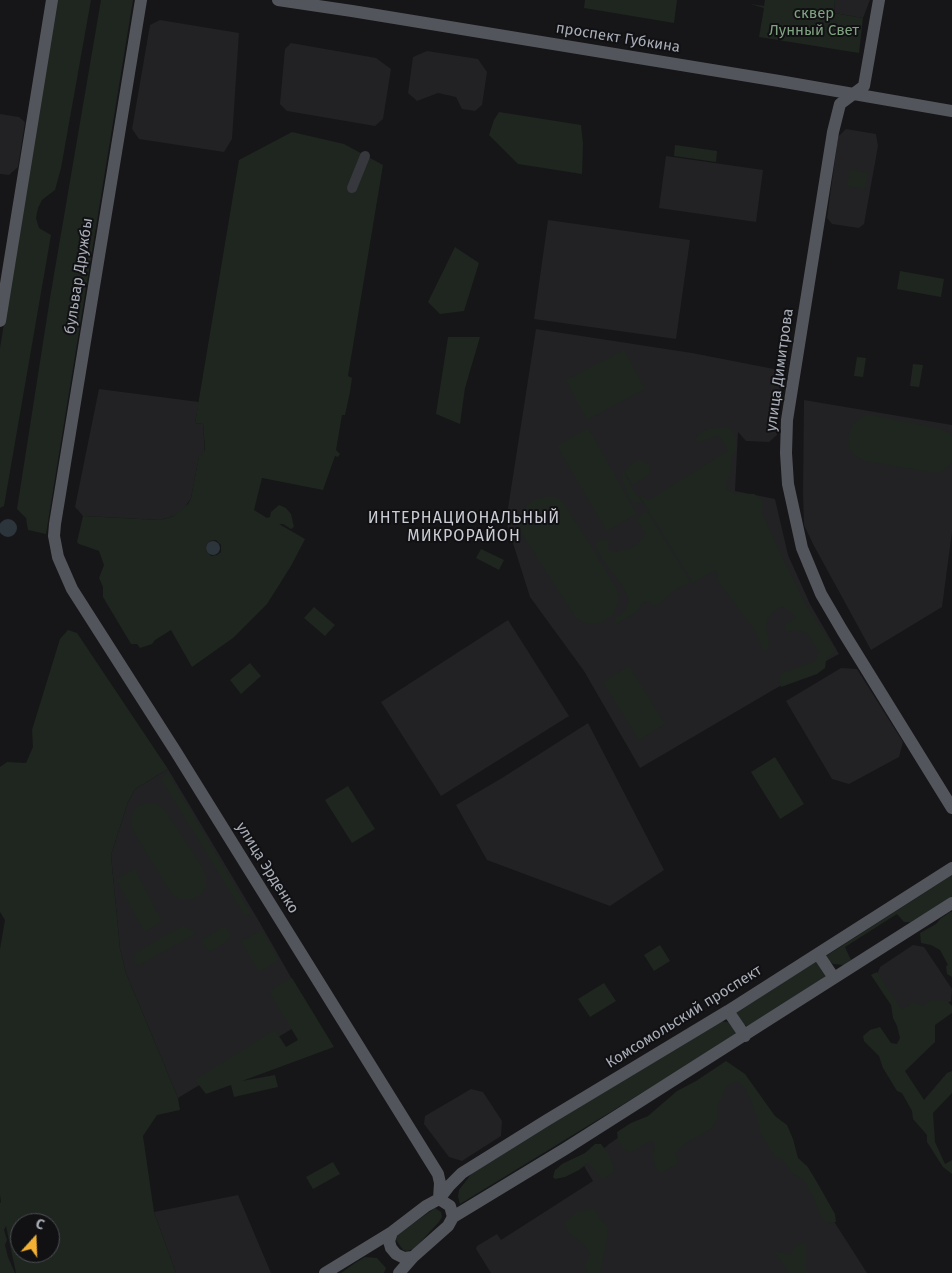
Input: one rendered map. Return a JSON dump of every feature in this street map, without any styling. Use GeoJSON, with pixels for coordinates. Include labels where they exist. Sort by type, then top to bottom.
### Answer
{"type":"FeatureCollection","features":[{"type":"Feature","properties":{"kind":"main road"},"geometry":{"type":"LineString","coordinates":[[0,321],[52,0]]}},
{"type":"Feature","properties":{"kind":"main road","name":"бульвар Дружбы"},"geometry":{"type":"LineString","coordinates":[[58,557],[54,536],[55,524],[140,0]]}},
{"type":"Feature","properties":{"kind":"main road","name":"проспект Губкина"},"geometry":{"type":"LineString","coordinates":[[278,0],[952,111]]}},
{"type":"Feature","properties":{"kind":"main road","name":"улица Димитрова"},"geometry":{"type":"LineString","coordinates":[[879,0],[864,86],[840,104],[833,132],[787,420],[786,453],[788,484],[802,548],[822,594],[842,630],[952,808]]}},
{"type":"Feature","properties":{"kind":"main road","name":"улица Эрденко"},"geometry":{"type":"LineString","coordinates":[[58,557],[75,594],[176,752],[438,1174],[440,1183],[439,1199]]}},
{"type":"Feature","properties":{"kind":"main road","name":"Комсомольский проспект"},"geometry":{"type":"LineString","coordinates":[[325,1273],[392,1232],[420,1210],[439,1199],[462,1173],[818,954],[952,868]]}},
{"type":"Feature","properties":{"kind":"main road"},"geometry":{"type":"LineString","coordinates":[[399,1273],[413,1257],[442,1232],[453,1217],[745,1036],[952,903]]}},
{"type":"Feature","properties":{"kind":"main road"},"geometry":{"type":"LineString","coordinates":[[818,954],[834,978]]}},
{"type":"Feature","properties":{"kind":"main road"},"geometry":{"type":"LineString","coordinates":[[728,1010],[745,1036]]}},
{"type":"Feature","properties":{"kind":"main road"},"geometry":{"type":"LineString","coordinates":[[439,1199],[450,1206],[453,1217]]}},
{"type":"Feature","properties":{"kind":"main road"},"geometry":{"type":"LineString","coordinates":[[392,1232],[390,1241],[397,1261],[394,1273]]}},
{"type":"Feature","properties":{"kind":"main road"},"geometry":{"type":"LineString","coordinates":[[365,1247],[375,1246],[393,1251],[404,1258],[413,1257]]}},
{"type":"Feature","properties":{"kind":"street"},"geometry":{"type":"LineString","coordinates":[[352,188],[365,156]]}},
{"type":"Feature","properties":{"kind":"shaded area"},"geometry":{"type":"Polygon","coordinates":[[[835,0],[870,0],[863,18],[834,13],[835,0]]]}},
{"type":"Feature","properties":{"kind":"shaded area"},"geometry":{"type":"Polygon","coordinates":[[[160,20],[239,33],[232,139],[224,152],[139,139],[132,129],[150,25],[160,20]]]}},
{"type":"Feature","properties":{"kind":"shaded area"},"geometry":{"type":"Polygon","coordinates":[[[291,43],[376,58],[391,69],[383,119],[375,126],[287,111],[280,104],[285,49],[291,43]]]}},
{"type":"Feature","properties":{"kind":"shaded area"},"geometry":{"type":"Polygon","coordinates":[[[427,51],[478,59],[487,72],[482,105],[475,111],[462,109],[456,97],[438,93],[417,101],[408,93],[413,57],[427,51]]]}},
{"type":"Feature","properties":{"kind":"shaded area"},"geometry":{"type":"Polygon","coordinates":[[[0,114],[19,117],[25,122],[18,167],[9,175],[0,174],[0,114]]]}},
{"type":"Feature","properties":{"kind":"shaded area"},"geometry":{"type":"Polygon","coordinates":[[[846,129],[876,134],[878,146],[864,224],[859,228],[832,224],[827,218],[838,137],[846,129]]]}},
{"type":"Feature","properties":{"kind":"shaded area"},"geometry":{"type":"Polygon","coordinates":[[[666,156],[763,170],[756,222],[659,208],[666,156]]]}},
{"type":"Feature","properties":{"kind":"shaded area"},"geometry":{"type":"Polygon","coordinates":[[[548,220],[690,240],[676,339],[534,319],[548,220]]]}},
{"type":"Feature","properties":{"kind":"shaded area"},"geometry":{"type":"Polygon","coordinates":[[[536,329],[692,353],[774,369],[783,381],[777,435],[769,442],[746,441],[738,432],[735,491],[775,499],[788,555],[810,604],[839,654],[773,690],[640,768],[584,671],[530,597],[506,521],[536,329]]]}},
{"type":"Feature","properties":{"kind":"shaded area"},"geometry":{"type":"Polygon","coordinates":[[[99,389],[199,402],[195,423],[203,424],[205,454],[199,457],[191,498],[183,510],[174,516],[160,520],[83,516],[75,507],[99,389]]]}},
{"type":"Feature","properties":{"kind":"shaded area"},"geometry":{"type":"Polygon","coordinates":[[[804,400],[952,425],[952,532],[942,607],[871,650],[804,525],[804,400]]]}},
{"type":"Feature","properties":{"kind":"shaded area"},"geometry":{"type":"Polygon","coordinates":[[[4,519],[12,519],[17,524],[15,535],[4,537],[-1,532],[-1,524],[4,519]]]}},
{"type":"Feature","properties":{"kind":"shaded area"},"geometry":{"type":"Polygon","coordinates":[[[210,541],[216,541],[220,548],[216,555],[210,555],[206,551],[206,545],[210,541]]]}},
{"type":"Feature","properties":{"kind":"shaded area"},"geometry":{"type":"Polygon","coordinates":[[[508,620],[569,716],[441,796],[381,702],[508,620]]]}},
{"type":"Feature","properties":{"kind":"shaded area"},"geometry":{"type":"Polygon","coordinates":[[[841,668],[857,669],[903,742],[899,757],[849,784],[832,779],[786,701],[841,668]]]}},
{"type":"Feature","properties":{"kind":"shaded area"},"geometry":{"type":"Polygon","coordinates":[[[588,723],[664,870],[610,906],[487,860],[456,805],[588,723]]]}},
{"type":"Feature","properties":{"kind":"shaded area"},"geometry":{"type":"Polygon","coordinates":[[[168,769],[313,1016],[178,1098],[126,973],[120,949],[111,855],[128,802],[135,789],[168,769]]]}},
{"type":"Feature","properties":{"kind":"shaded area"},"geometry":{"type":"Polygon","coordinates":[[[913,945],[924,947],[952,989],[951,1001],[917,1021],[904,1018],[876,977],[880,967],[913,945]]]}},
{"type":"Feature","properties":{"kind":"shaded area"},"geometry":{"type":"Polygon","coordinates":[[[737,1070],[867,1273],[491,1273],[476,1249],[477,1246],[497,1234],[501,1240],[593,1181],[584,1166],[609,1144],[665,1105],[737,1070]]]}},
{"type":"Feature","properties":{"kind":"shaded area"},"geometry":{"type":"Polygon","coordinates":[[[471,1089],[483,1092],[502,1121],[501,1136],[462,1161],[449,1157],[424,1124],[425,1116],[471,1089]]]}},
{"type":"Feature","properties":{"kind":"shaded area"},"geometry":{"type":"Polygon","coordinates":[[[238,1195],[271,1273],[176,1273],[154,1212],[238,1195]]]}},
{"type":"Feature","properties":{"kind":"green space"},"geometry":{"type":"Polygon","coordinates":[[[57,0],[91,0],[61,168],[55,190],[42,200],[36,218],[39,228],[51,235],[4,506],[0,508],[0,348],[57,0]]]}},
{"type":"Feature","properties":{"kind":"green space"},"geometry":{"type":"Polygon","coordinates":[[[101,0],[133,0],[46,534],[28,530],[26,518],[17,509],[50,298],[101,0]]]}},
{"type":"Feature","properties":{"kind":"green space"},"geometry":{"type":"Polygon","coordinates":[[[585,0],[677,0],[674,23],[584,8],[585,0]]]}},
{"type":"Feature","properties":{"kind":"green space","name":"сквер Лунный Свет"},"geometry":{"type":"Polygon","coordinates":[[[765,0],[835,0],[834,13],[863,18],[859,53],[759,37],[764,8],[750,4],[764,6],[765,0]]]}},
{"type":"Feature","properties":{"kind":"green space"},"geometry":{"type":"Polygon","coordinates":[[[499,112],[581,125],[583,144],[582,174],[518,164],[489,135],[499,112]]]}},
{"type":"Feature","properties":{"kind":"green space"},"geometry":{"type":"Polygon","coordinates":[[[292,132],[344,144],[383,165],[348,376],[352,378],[350,392],[345,415],[342,415],[336,450],[340,454],[338,457],[335,456],[323,490],[262,478],[254,510],[267,518],[270,517],[271,512],[279,505],[286,508],[291,514],[294,527],[291,529],[283,524],[279,524],[305,539],[291,566],[267,604],[233,638],[192,667],[171,630],[152,644],[140,648],[137,644],[131,644],[103,597],[103,587],[99,578],[104,565],[99,551],[77,542],[83,516],[160,520],[174,516],[188,504],[191,498],[199,456],[205,450],[203,424],[195,423],[239,160],[292,132]],[[216,540],[210,541],[206,546],[206,551],[211,556],[217,555],[221,552],[221,545],[216,540]]]}},
{"type":"Feature","properties":{"kind":"green space"},"geometry":{"type":"Polygon","coordinates":[[[675,145],[717,151],[716,162],[674,156],[675,145]]]}},
{"type":"Feature","properties":{"kind":"green space"},"geometry":{"type":"Polygon","coordinates":[[[850,170],[868,173],[865,189],[847,186],[850,170]]]}},
{"type":"Feature","properties":{"kind":"green space"},"geometry":{"type":"Polygon","coordinates":[[[455,247],[479,263],[464,311],[440,314],[428,302],[455,247]]]}},
{"type":"Feature","properties":{"kind":"green space"},"geometry":{"type":"Polygon","coordinates":[[[900,271],[944,279],[941,297],[897,289],[900,271]]]}},
{"type":"Feature","properties":{"kind":"green space"},"geometry":{"type":"Polygon","coordinates":[[[448,337],[480,337],[465,388],[460,424],[436,414],[448,337]]]}},
{"type":"Feature","properties":{"kind":"green space"},"geometry":{"type":"Polygon","coordinates":[[[624,350],[645,389],[587,420],[566,380],[624,350]]]}},
{"type":"Feature","properties":{"kind":"green space"},"geometry":{"type":"Polygon","coordinates":[[[857,357],[866,358],[863,377],[854,376],[857,357]]]}},
{"type":"Feature","properties":{"kind":"green space"},"geometry":{"type":"Polygon","coordinates":[[[913,364],[923,365],[919,387],[910,386],[913,364]]]}},
{"type":"Feature","properties":{"kind":"green space"},"geometry":{"type":"Polygon","coordinates":[[[864,416],[876,416],[940,429],[950,433],[952,437],[952,461],[950,465],[940,472],[929,472],[865,461],[854,455],[848,445],[849,433],[854,423],[864,416]]]}},
{"type":"Feature","properties":{"kind":"green space"},"geometry":{"type":"Polygon","coordinates":[[[718,427],[730,428],[736,438],[736,451],[732,455],[730,476],[726,482],[727,490],[737,494],[754,494],[763,501],[762,513],[779,551],[807,607],[833,646],[833,653],[826,661],[825,668],[817,674],[781,687],[779,680],[782,673],[815,661],[819,652],[806,632],[793,630],[785,632],[786,624],[796,617],[789,610],[781,606],[772,613],[767,619],[766,629],[769,641],[768,649],[764,652],[755,630],[718,581],[716,570],[693,583],[639,495],[649,500],[728,451],[720,437],[716,436],[700,442],[695,439],[702,431],[718,427]]]}},
{"type":"Feature","properties":{"kind":"green space"},"geometry":{"type":"Polygon","coordinates":[[[588,428],[637,514],[607,531],[557,446],[588,428]]]}},
{"type":"Feature","properties":{"kind":"green space"},"geometry":{"type":"Polygon","coordinates":[[[636,461],[642,461],[649,465],[650,468],[649,475],[633,485],[624,471],[636,461]]]}},
{"type":"Feature","properties":{"kind":"green space"},"geometry":{"type":"Polygon","coordinates":[[[624,472],[643,503],[631,502],[623,482],[622,474],[624,472]]]}},
{"type":"Feature","properties":{"kind":"green space"},"geometry":{"type":"Polygon","coordinates":[[[556,497],[564,503],[616,587],[619,597],[617,607],[612,616],[603,622],[593,624],[576,618],[522,534],[520,524],[522,514],[527,505],[535,499],[556,497]]]}},
{"type":"Feature","properties":{"kind":"green space"},"geometry":{"type":"Polygon","coordinates":[[[647,511],[691,583],[676,589],[653,607],[649,601],[642,603],[639,610],[615,625],[616,617],[626,611],[629,599],[622,585],[602,559],[595,544],[602,539],[609,541],[608,549],[611,552],[629,549],[636,545],[646,534],[637,521],[639,516],[647,511]]]}},
{"type":"Feature","properties":{"kind":"green space"},"geometry":{"type":"Polygon","coordinates":[[[481,549],[504,560],[499,570],[476,558],[481,549]]]}},
{"type":"Feature","properties":{"kind":"green space"},"geometry":{"type":"Polygon","coordinates":[[[314,607],[335,625],[325,636],[304,618],[314,607]]]}},
{"type":"Feature","properties":{"kind":"green space"},"geometry":{"type":"Polygon","coordinates":[[[68,630],[77,633],[168,769],[135,789],[128,802],[111,855],[120,949],[126,973],[178,1098],[180,1110],[157,1115],[143,1136],[154,1212],[176,1273],[16,1273],[14,1263],[60,1263],[60,1213],[10,1213],[10,1245],[6,1226],[4,1230],[7,1240],[5,1245],[15,1273],[0,1273],[0,949],[5,920],[0,912],[0,767],[7,762],[26,763],[33,747],[32,730],[60,639],[68,630]]]}},
{"type":"Feature","properties":{"kind":"green space"},"geometry":{"type":"Polygon","coordinates":[[[250,663],[261,676],[241,694],[230,680],[250,663]]]}},
{"type":"Feature","properties":{"kind":"green space"},"geometry":{"type":"Polygon","coordinates":[[[629,666],[665,724],[639,740],[603,682],[629,666]]]}},
{"type":"Feature","properties":{"kind":"green space"},"geometry":{"type":"Polygon","coordinates":[[[775,757],[804,804],[780,819],[751,772],[775,757]]]}},
{"type":"Feature","properties":{"kind":"green space"},"geometry":{"type":"Polygon","coordinates":[[[168,772],[251,913],[245,916],[161,779],[168,772]]]}},
{"type":"Feature","properties":{"kind":"green space"},"geometry":{"type":"Polygon","coordinates":[[[348,786],[375,829],[352,843],[325,800],[348,786]]]}},
{"type":"Feature","properties":{"kind":"green space"},"geometry":{"type":"Polygon","coordinates":[[[146,803],[157,804],[164,809],[202,867],[206,876],[206,887],[200,895],[190,900],[179,899],[171,893],[135,834],[131,825],[132,814],[137,807],[146,803]]]}},
{"type":"Feature","properties":{"kind":"green space"},"geometry":{"type":"Polygon","coordinates":[[[135,869],[162,922],[144,932],[116,879],[135,869]]]}},
{"type":"Feature","properties":{"kind":"green space"},"geometry":{"type":"Polygon","coordinates":[[[952,875],[952,897],[911,922],[904,922],[897,914],[845,947],[851,960],[844,965],[833,964],[829,961],[826,956],[952,875]]]}},
{"type":"Feature","properties":{"kind":"green space"},"geometry":{"type":"Polygon","coordinates":[[[952,912],[952,977],[947,974],[946,966],[948,965],[940,950],[931,945],[921,943],[920,933],[936,924],[952,912]]]}},
{"type":"Feature","properties":{"kind":"green space"},"geometry":{"type":"Polygon","coordinates":[[[184,926],[197,933],[138,966],[135,964],[136,953],[184,926]]]}},
{"type":"Feature","properties":{"kind":"green space"},"geometry":{"type":"Polygon","coordinates":[[[225,926],[231,935],[225,943],[209,952],[201,940],[225,926]]]}},
{"type":"Feature","properties":{"kind":"green space"},"geometry":{"type":"Polygon","coordinates":[[[262,930],[279,960],[259,972],[241,941],[262,930]]]}},
{"type":"Feature","properties":{"kind":"green space"},"geometry":{"type":"Polygon","coordinates":[[[660,945],[670,961],[654,971],[644,955],[660,945]]]}},
{"type":"Feature","properties":{"kind":"green space"},"geometry":{"type":"Polygon","coordinates":[[[814,962],[819,962],[826,975],[824,978],[760,1020],[747,1026],[742,1024],[736,1012],[814,962]]]}},
{"type":"Feature","properties":{"kind":"green space"},"geometry":{"type":"Polygon","coordinates":[[[877,972],[902,1010],[914,1002],[923,1006],[931,1000],[947,1001],[952,1006],[952,1013],[935,1025],[935,1042],[905,1071],[924,1100],[947,1073],[952,1071],[952,1093],[933,1113],[935,1142],[945,1164],[952,1160],[952,1174],[943,1167],[927,1142],[927,1135],[913,1119],[912,1111],[902,1093],[897,1091],[883,1068],[879,1056],[864,1041],[863,1036],[870,1030],[880,1027],[891,1043],[897,1044],[900,1038],[891,1005],[871,975],[877,972]]]}},
{"type":"Feature","properties":{"kind":"green space"},"geometry":{"type":"Polygon","coordinates":[[[292,978],[334,1047],[242,1081],[275,1075],[278,1087],[234,1097],[231,1085],[206,1094],[195,1080],[275,1030],[286,1047],[298,1040],[269,991],[292,978]]]}},
{"type":"Feature","properties":{"kind":"green space"},"geometry":{"type":"Polygon","coordinates":[[[604,983],[616,1001],[590,1017],[578,999],[604,983]]]}},
{"type":"Feature","properties":{"kind":"green space"},"geometry":{"type":"Polygon","coordinates":[[[718,1021],[728,1022],[736,1032],[735,1036],[460,1204],[459,1190],[472,1173],[718,1021]]]}},
{"type":"Feature","properties":{"kind":"green space"},"geometry":{"type":"Polygon","coordinates":[[[726,1061],[745,1074],[775,1116],[787,1125],[798,1158],[807,1166],[814,1177],[835,1214],[836,1222],[826,1223],[819,1213],[804,1180],[793,1174],[783,1160],[775,1157],[760,1132],[756,1114],[745,1088],[737,1081],[727,1086],[717,1108],[717,1119],[712,1128],[686,1143],[675,1153],[678,1164],[661,1173],[655,1167],[653,1156],[655,1143],[650,1141],[630,1153],[623,1148],[618,1140],[617,1132],[631,1123],[648,1116],[677,1091],[726,1061]]]}},
{"type":"Feature","properties":{"kind":"green space"},"geometry":{"type":"Polygon","coordinates":[[[595,1144],[601,1144],[608,1153],[615,1168],[613,1173],[602,1179],[588,1163],[565,1177],[555,1179],[553,1177],[555,1170],[562,1164],[585,1153],[595,1144]]]}},
{"type":"Feature","properties":{"kind":"green space"},"geometry":{"type":"Polygon","coordinates":[[[333,1162],[340,1174],[313,1189],[306,1177],[333,1162]]]}},
{"type":"Feature","properties":{"kind":"green space"},"geometry":{"type":"Polygon","coordinates":[[[435,1208],[441,1212],[442,1217],[439,1222],[414,1249],[403,1250],[396,1240],[398,1234],[435,1208]]]}},
{"type":"Feature","properties":{"kind":"green space"},"geometry":{"type":"Polygon","coordinates":[[[594,1209],[601,1221],[607,1226],[607,1240],[600,1273],[588,1273],[585,1265],[590,1255],[588,1250],[568,1232],[565,1222],[577,1212],[594,1209]]]}},
{"type":"Feature","properties":{"kind":"green space"},"geometry":{"type":"Polygon","coordinates":[[[806,1242],[806,1269],[808,1273],[789,1273],[774,1250],[790,1255],[796,1246],[806,1242]]]}},
{"type":"Feature","properties":{"kind":"green space"},"geometry":{"type":"Polygon","coordinates":[[[365,1257],[377,1258],[386,1268],[384,1273],[341,1273],[355,1263],[365,1257]]]}},
{"type":"Feature","properties":{"kind":"district","name":"ИНТЕРНАЦИОНАЛЬНЫЙ МИКРОРАЙОН"},"geometry":{"type":"Point","coordinates":[464,528]}}]}
